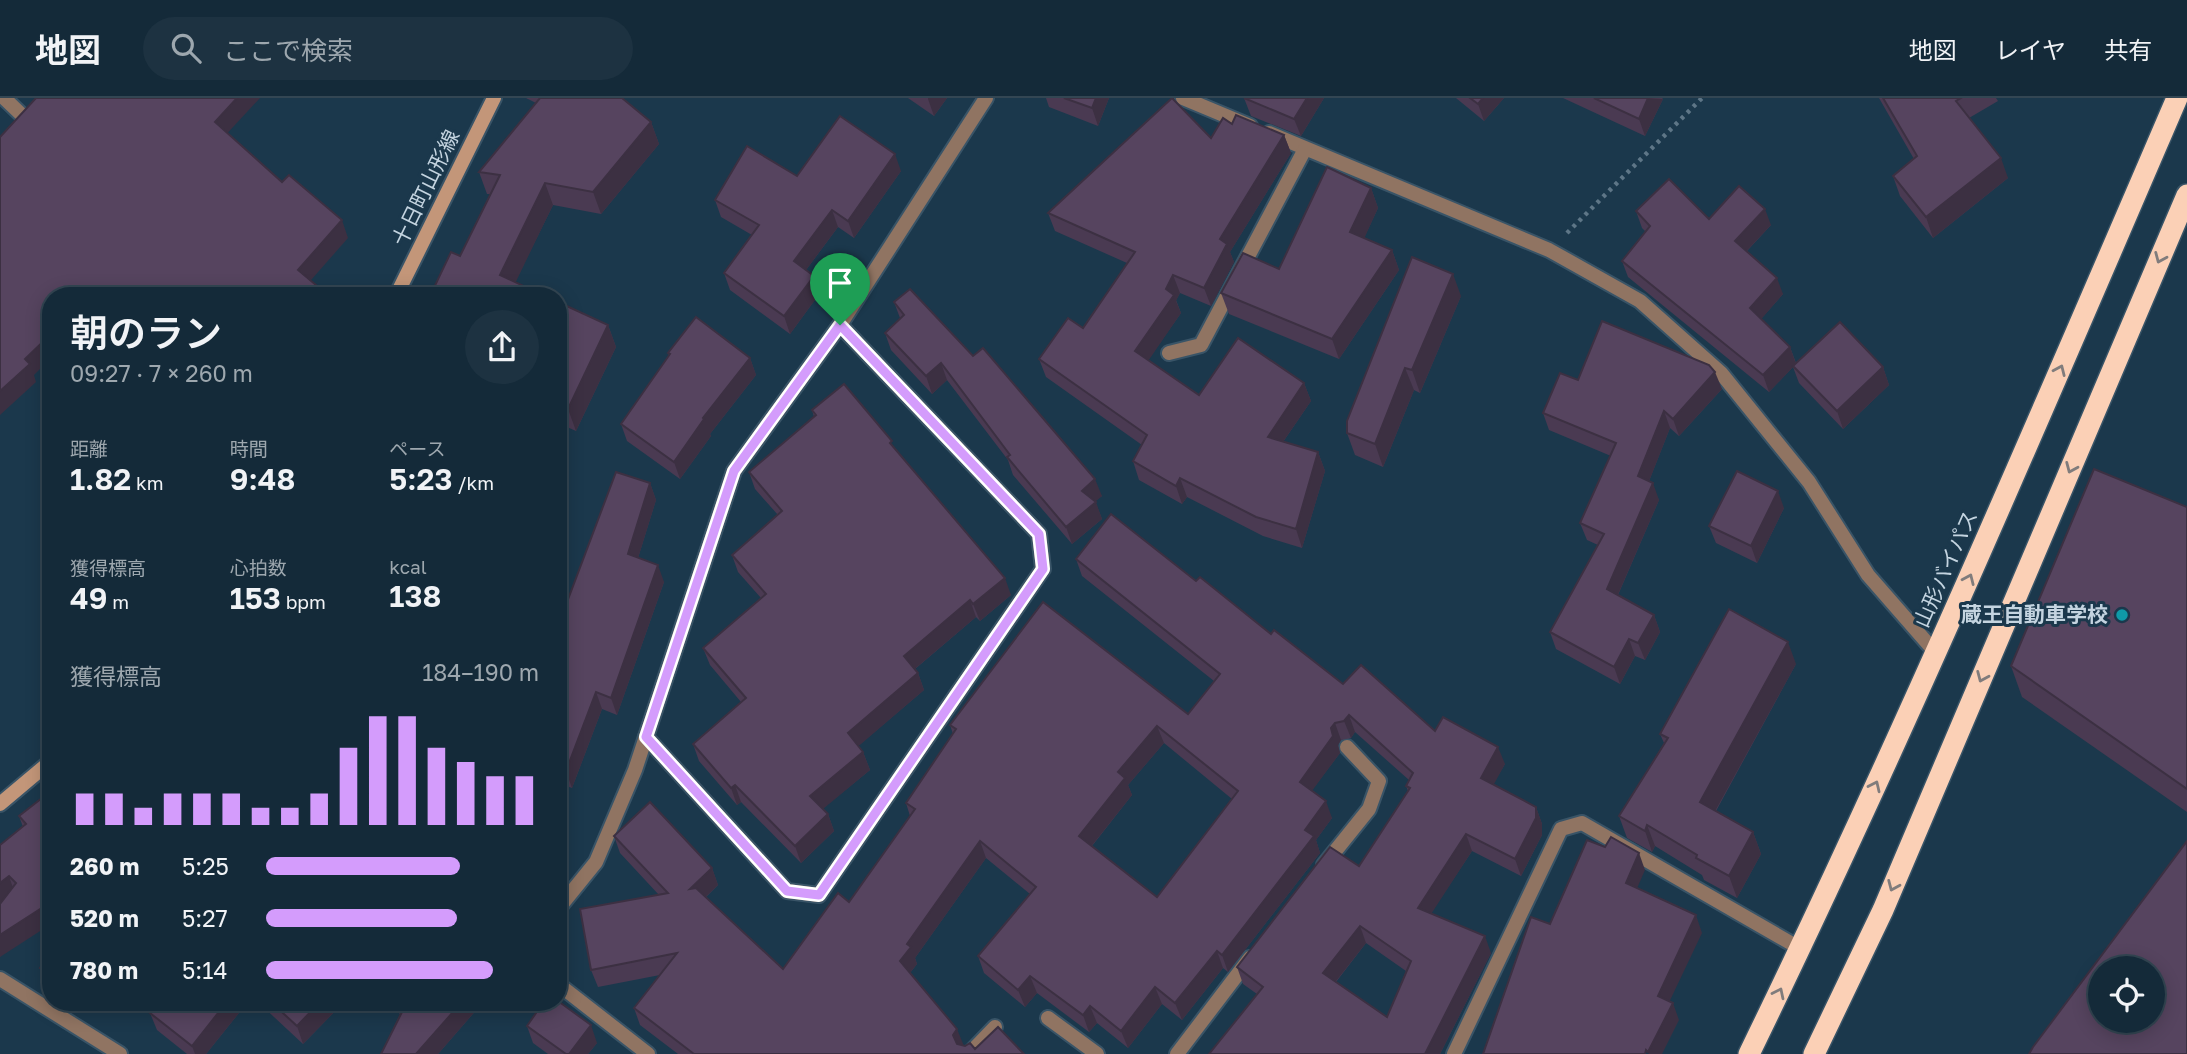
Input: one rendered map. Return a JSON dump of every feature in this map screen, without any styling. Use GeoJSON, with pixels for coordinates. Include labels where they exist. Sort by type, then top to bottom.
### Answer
{"type":"FeatureCollection","features":[{"type":"Feature","properties":{"kind":"highway","name":"山形バイパス"},"geometry":{"type":"LineString","coordinates":[[1749,1054],[1801,948],[1936,653],[2177,98]]}},
{"type":"Feature","properties":{"kind":"highway"},"geometry":{"type":"LineString","coordinates":[[1814,1054],[1883,910],[2187,195]]}},
{"type":"Feature","properties":{"kind":"main road","name":"十日町山形線"},"geometry":{"type":"LineString","coordinates":[[400,287],[494,98]]}},
{"type":"Feature","properties":{"kind":"main road"},"geometry":{"type":"LineString","coordinates":[[0,804],[42,769]]}},
{"type":"Feature","properties":{"kind":"street"},"geometry":{"type":"LineString","coordinates":[[4,98],[26,119]]}},
{"type":"Feature","properties":{"kind":"street"},"geometry":{"type":"LineString","coordinates":[[567,898],[596,862],[635,770],[734,471],[840,325],[986,98]]}},
{"type":"Feature","properties":{"kind":"street"},"geometry":{"type":"LineString","coordinates":[[1184,98],[1213,103],[1305,149],[1549,250],[1640,301],[1721,373],[1810,482],[1868,575],[1936,653]]}},
{"type":"Feature","properties":{"kind":"street"},"geometry":{"type":"LineString","coordinates":[[1169,354],[1201,345],[1305,149]]}},
{"type":"Feature","properties":{"kind":"street"},"geometry":{"type":"LineString","coordinates":[[646,737],[787,891],[819,895],[1043,569],[1039,534],[840,325]]}},
{"type":"Feature","properties":{"kind":"street"},"geometry":{"type":"LineString","coordinates":[[1315,875],[1369,809],[1379,781],[1347,747]]}},
{"type":"Feature","properties":{"kind":"street"},"geometry":{"type":"LineString","coordinates":[[1454,1054],[1561,828],[1582,823],[1801,948]]}},
{"type":"Feature","properties":{"kind":"street"},"geometry":{"type":"LineString","coordinates":[[1177,1054],[1257,949]]}},
{"type":"Feature","properties":{"kind":"street"},"geometry":{"type":"LineString","coordinates":[[0,979],[42,1005]]}},
{"type":"Feature","properties":{"kind":"street"},"geometry":{"type":"LineString","coordinates":[[567,991],[648,1054]]}},
{"type":"Feature","properties":{"kind":"street"},"geometry":{"type":"LineString","coordinates":[[51,1011],[120,1054]]}},
{"type":"Feature","properties":{"kind":"street"},"geometry":{"type":"LineString","coordinates":[[1048,1018],[1097,1054]]}},
{"type":"Feature","properties":{"kind":"street"},"geometry":{"type":"LineString","coordinates":[[969,1054],[995,1027]]}},
{"type":"Feature","properties":{"kind":"path"},"geometry":{"type":"LineString","coordinates":[[1549,250],[1702,98]]}},
{"type":"Feature","properties":{"kind":"building"},"geometry":{"type":"Polygon","coordinates":[[[36,98],[237,98],[215,122],[282,182],[289,175],[342,220],[298,270],[318,287],[42,287],[42,343],[25,359],[30,364],[0,391],[0,137],[36,98]]]}},
{"type":"Feature","properties":{"kind":"building"},"geometry":{"type":"Polygon","coordinates":[[[540,98],[622,98],[651,122],[593,192],[545,183],[500,275],[526,287],[434,287],[451,252],[460,256],[500,175],[479,172],[540,98]]]}},
{"type":"Feature","properties":{"kind":"building"},"geometry":{"type":"Polygon","coordinates":[[[1064,98],[1096,98],[1092,108],[1064,98]]]}},
{"type":"Feature","properties":{"kind":"building"},"geometry":{"type":"Polygon","coordinates":[[[1172,98],[1211,138],[1223,118],[1232,124],[1236,115],[1284,135],[1220,239],[1227,244],[1204,288],[1173,275],[1166,289],[1174,295],[1135,351],[1199,395],[1238,338],[1304,383],[1268,437],[1318,452],[1296,529],[1256,517],[1180,478],[1176,486],[1133,461],[1147,435],[1039,359],[1068,318],[1083,328],[1135,252],[1048,213],[1172,98]]]}},
{"type":"Feature","properties":{"kind":"building"},"geometry":{"type":"Polygon","coordinates":[[[1244,98],[1307,98],[1294,119],[1244,98]]]}},
{"type":"Feature","properties":{"kind":"building"},"geometry":{"type":"Polygon","coordinates":[[[1470,98],[1483,98],[1478,104],[1470,98]]]}},
{"type":"Feature","properties":{"kind":"building"},"geometry":{"type":"Polygon","coordinates":[[[1594,98],[1648,98],[1639,119],[1594,98]]]}},
{"type":"Feature","properties":{"kind":"building"},"geometry":{"type":"Polygon","coordinates":[[[1883,98],[1961,98],[1956,101],[2001,158],[1926,217],[1893,176],[1917,156],[1883,98]]]}},
{"type":"Feature","properties":{"kind":"building"},"geometry":{"type":"Polygon","coordinates":[[[840,116],[895,154],[848,221],[832,210],[794,261],[814,276],[784,316],[724,273],[759,225],[715,200],[747,146],[797,176],[840,116]]]}},
{"type":"Feature","properties":{"kind":"building"},"geometry":{"type":"Polygon","coordinates":[[[1327,167],[1371,188],[1350,232],[1392,250],[1332,339],[1221,293],[1243,253],[1279,269],[1327,167]]]}},
{"type":"Feature","properties":{"kind":"building"},"geometry":{"type":"Polygon","coordinates":[[[1669,179],[1709,219],[1739,186],[1765,209],[1735,241],[1777,278],[1750,308],[1790,347],[1763,375],[1622,261],[1650,226],[1636,211],[1669,179]]]}},
{"type":"Feature","properties":{"kind":"building"},"geometry":{"type":"Polygon","coordinates":[[[1412,257],[1453,274],[1412,370],[1405,368],[1375,444],[1347,433],[1347,421],[1412,257]]]}},
{"type":"Feature","properties":{"kind":"building"},"geometry":{"type":"Polygon","coordinates":[[[910,289],[973,356],[983,348],[1095,479],[1082,491],[1096,502],[1066,527],[1007,457],[1010,455],[941,363],[926,376],[885,333],[904,315],[894,302],[910,289]]]}},
{"type":"Feature","properties":{"kind":"building"},"geometry":{"type":"Polygon","coordinates":[[[567,306],[608,325],[567,409],[567,306]]]}},
{"type":"Feature","properties":{"kind":"building"},"geometry":{"type":"Polygon","coordinates":[[[696,317],[750,358],[703,418],[674,462],[621,424],[670,354],[668,353],[696,317]]]}},
{"type":"Feature","properties":{"kind":"building"},"geometry":{"type":"Polygon","coordinates":[[[1602,321],[1709,365],[1715,372],[1673,419],[1664,411],[1638,476],[1653,483],[1607,589],[1654,615],[1638,643],[1629,639],[1614,667],[1550,632],[1604,534],[1580,523],[1616,443],[1543,413],[1560,373],[1578,380],[1602,321]]]}},
{"type":"Feature","properties":{"kind":"building"},"geometry":{"type":"Polygon","coordinates":[[[1840,322],[1883,367],[1837,411],[1793,366],[1840,322]]]}},
{"type":"Feature","properties":{"kind":"building"},"geometry":{"type":"Polygon","coordinates":[[[844,384],[892,441],[890,443],[1005,578],[973,604],[970,600],[904,656],[918,673],[848,733],[863,752],[810,796],[828,814],[795,846],[735,785],[731,788],[693,744],[746,698],[703,648],[766,594],[732,555],[782,511],[749,472],[816,415],[812,410],[844,384]]]}},
{"type":"Feature","properties":{"kind":"building","name":"蔵王自動車学校"},"geometry":{"type":"Polygon","coordinates":[[[2094,469],[2187,507],[2187,789],[2011,666],[2094,469]]]}},
{"type":"Feature","properties":{"kind":"building"},"geometry":{"type":"Polygon","coordinates":[[[1737,471],[1778,491],[1751,546],[1709,526],[1737,471]]]}},
{"type":"Feature","properties":{"kind":"building"},"geometry":{"type":"Polygon","coordinates":[[[616,472],[650,483],[628,554],[658,565],[611,698],[596,692],[567,768],[567,602],[616,472]]]}},
{"type":"Feature","properties":{"kind":"building"},"geometry":{"type":"Polygon","coordinates":[[[1111,514],[1196,581],[1200,577],[1271,634],[1274,630],[1343,684],[1361,665],[1435,731],[1443,717],[1498,747],[1481,778],[1536,807],[1536,818],[1515,859],[1466,834],[1418,908],[1485,936],[1425,1054],[1209,1054],[1263,987],[1237,967],[1330,847],[1359,866],[1410,788],[1406,786],[1413,773],[1349,715],[1331,728],[1333,736],[1300,782],[1326,801],[1305,830],[1314,836],[1222,955],[1217,951],[1175,1003],[1155,987],[1121,1031],[1090,1006],[1083,1015],[1030,976],[1018,990],[978,956],[1036,887],[980,841],[907,944],[911,947],[900,961],[957,1029],[953,1035],[957,1044],[965,1046],[970,1043],[975,1049],[998,1027],[1024,1054],[694,1054],[634,1008],[677,953],[591,970],[580,909],[668,893],[614,836],[650,802],[712,868],[690,889],[696,888],[783,969],[838,893],[849,902],[915,809],[906,803],[956,729],[950,725],[1043,602],[1188,714],[1220,674],[1076,559],[1111,514]],[[1157,726],[1118,772],[1125,778],[1079,836],[1157,897],[1238,791],[1157,726]],[[1360,926],[1323,973],[1387,1017],[1411,961],[1360,926]]]}},
{"type":"Feature","properties":{"kind":"building"},"geometry":{"type":"Polygon","coordinates":[[[1729,609],[1788,642],[1700,802],[1753,832],[1729,876],[1696,858],[1697,855],[1647,825],[1645,831],[1619,816],[1668,738],[1660,734],[1729,609]]]}},
{"type":"Feature","properties":{"kind":"building"},"geometry":{"type":"Polygon","coordinates":[[[42,798],[42,908],[0,935],[0,904],[16,883],[9,876],[0,883],[0,845],[26,824],[19,816],[42,798]]]}},
{"type":"Feature","properties":{"kind":"building"},"geometry":{"type":"Polygon","coordinates":[[[1611,837],[1639,853],[1626,883],[1696,915],[1658,996],[1673,1003],[1648,1052],[1483,1054],[1531,917],[1550,924],[1587,840],[1605,847],[1611,837]]]}},
{"type":"Feature","properties":{"kind":"building"},"geometry":{"type":"Polygon","coordinates":[[[2187,841],[2187,1054],[2029,1054],[2088,973],[2088,1033],[2165,1033],[2165,956],[2101,956],[2187,841]]]}},
{"type":"Feature","properties":{"kind":"building"},"geometry":{"type":"Polygon","coordinates":[[[567,1008],[591,1025],[569,1054],[527,1026],[537,1011],[567,1011],[567,1008]]]}},
{"type":"Feature","properties":{"kind":"building"},"geometry":{"type":"Polygon","coordinates":[[[152,1011],[220,1011],[192,1046],[150,1013],[152,1011]]]}},
{"type":"Feature","properties":{"kind":"building"},"geometry":{"type":"Polygon","coordinates":[[[281,1011],[311,1011],[297,1026],[281,1011]]]}},
{"type":"Feature","properties":{"kind":"building"},"geometry":{"type":"Polygon","coordinates":[[[402,1011],[454,1011],[416,1054],[381,1054],[402,1011]]]}},
{"type":"Feature","properties":{"kind":"place","name":"蔵王自動車学校"},"geometry":{"type":"Point","coordinates":[2122,615]}},
{"type":"Feature","properties":{"kind":"route"},"geometry":{"type":"LineString","coordinates":[[840,325],[1039,534],[1043,569],[819,895],[787,891],[646,737],[734,471],[840,325]]}}]}
